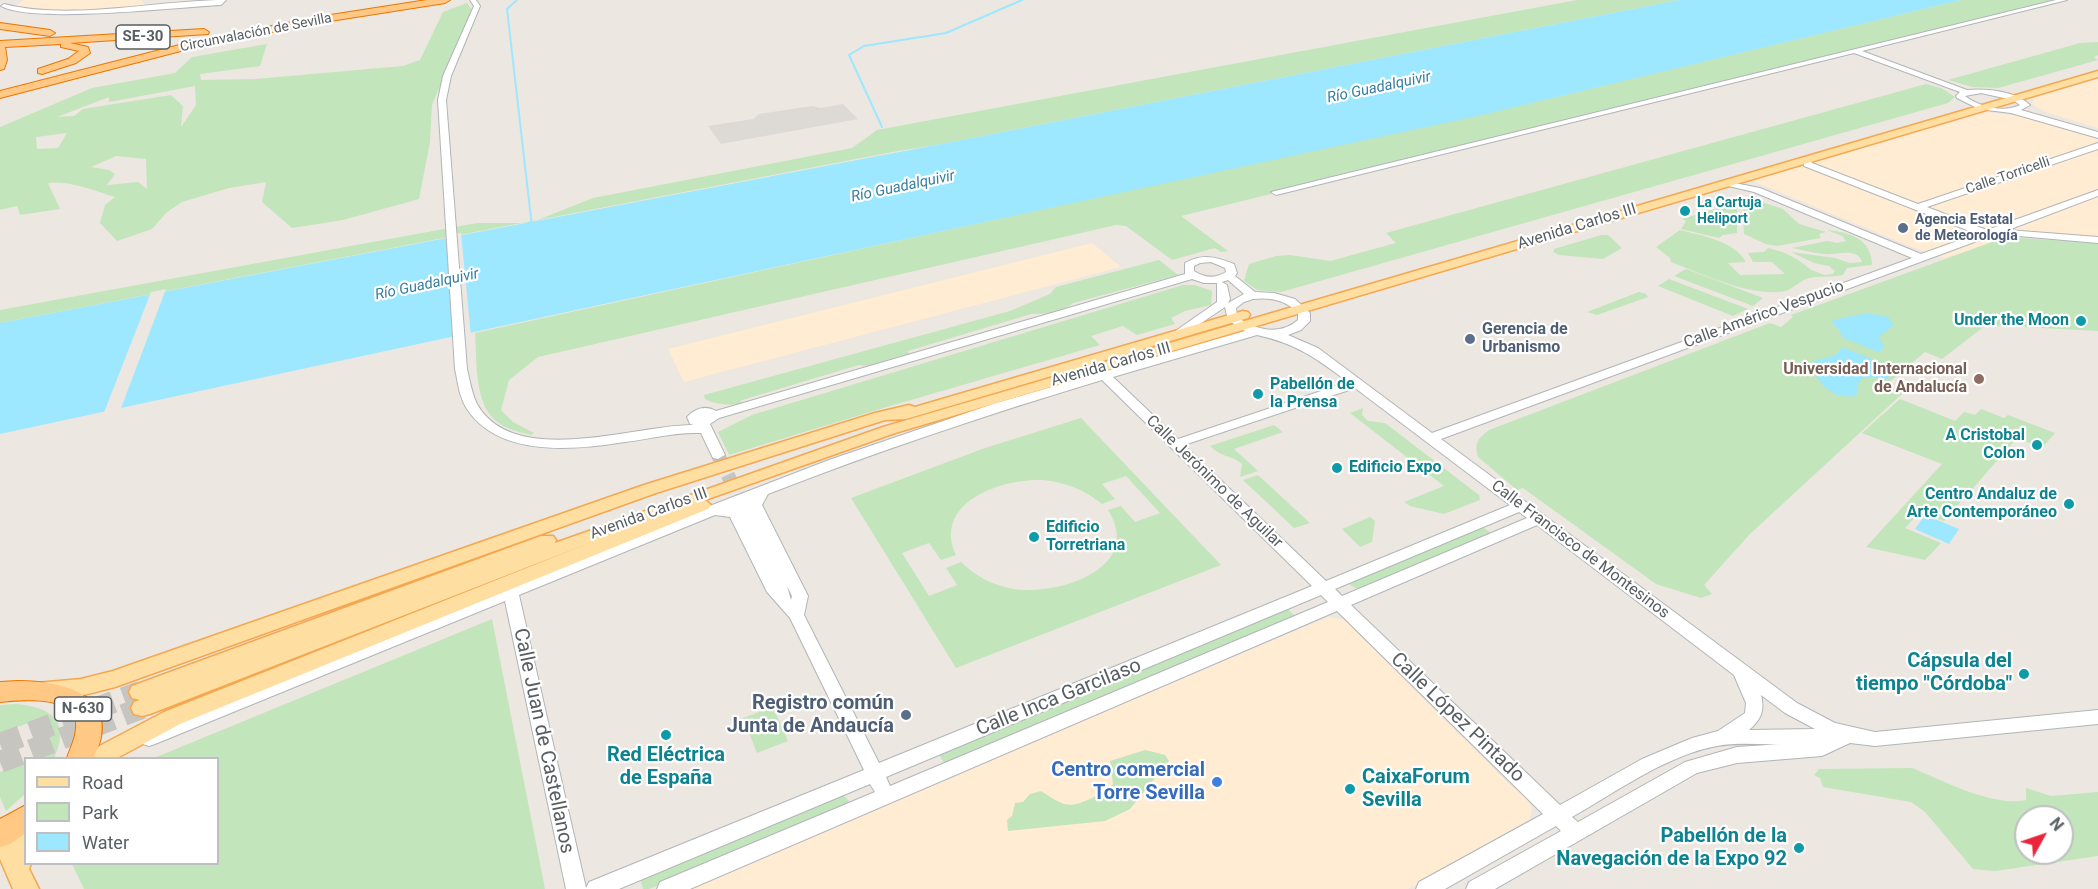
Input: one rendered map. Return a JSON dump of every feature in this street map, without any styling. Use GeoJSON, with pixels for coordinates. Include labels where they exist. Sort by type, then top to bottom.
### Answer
{"type":"FeatureCollection","features":[{"type":"Feature","properties":{"kind":"highway","name":"Circunvalación de Sevilla"},"geometry":{"type":"LineString","coordinates":[[0,46],[173,34],[286,22],[426,0]]}},
{"type":"Feature","properties":{"kind":"highway","name":"Circunvalación de Sevilla"},"geometry":{"type":"LineString","coordinates":[[0,94],[145,56],[260,31],[445,0]]}},
{"type":"Feature","properties":{"kind":"highway"},"geometry":{"type":"LineString","coordinates":[[0,94],[187,45],[324,20]]}},
{"type":"Feature","properties":{"kind":"highway"},"geometry":{"type":"LineString","coordinates":[[0,26],[59,33],[126,35],[286,22]]}},
{"type":"Feature","properties":{"kind":"highway"},"geometry":{"type":"LineString","coordinates":[[0,105],[121,64],[260,31]]}},
{"type":"Feature","properties":{"kind":"highway"},"geometry":{"type":"LineString","coordinates":[[0,67],[0,46],[68,45],[80,47],[85,51],[78,58],[67,63],[0,86]]}},
{"type":"Feature","properties":{"kind":"highway","name":"N-630"},"geometry":{"type":"LineString","coordinates":[[0,692],[37,689],[63,694],[82,706],[88,718],[89,732],[81,757]]}},
{"type":"Feature","properties":{"kind":"highway"},"geometry":{"type":"LineString","coordinates":[[0,834],[24,818]]}},
{"type":"Feature","properties":{"kind":"main road","name":"Avenida Carlos III"},"geometry":{"type":"LineString","coordinates":[[1246,322],[1181,332],[927,407],[658,499],[141,700],[769,470],[889,430],[1246,322],[1967,98],[2001,93],[2098,66]]}},
{"type":"Feature","properties":{"kind":"main road","name":"Avenida Carlos III"},"geometry":{"type":"LineString","coordinates":[[1296,305],[1745,178],[2098,74]]}},
{"type":"Feature","properties":{"kind":"main road"},"geometry":{"type":"LineString","coordinates":[[37,689],[81,687],[115,679],[650,489],[881,416],[927,407]]}},
{"type":"Feature","properties":{"kind":"main road"},"geometry":{"type":"LineString","coordinates":[[102,757],[172,718],[889,430]]}},
{"type":"Feature","properties":{"kind":"main road"},"geometry":{"type":"LineString","coordinates":[[0,834],[22,879]]}},
{"type":"Feature","properties":{"kind":"main road"},"geometry":{"type":"LineString","coordinates":[[22,879],[24,855]]}},
{"type":"Feature","properties":{"kind":"street"},"geometry":{"type":"LineString","coordinates":[[1,3],[22,11],[65,12],[221,3],[224,0]]}},
{"type":"Feature","properties":{"kind":"street"},"geometry":{"type":"LineString","coordinates":[[1276,192],[2064,0]]}},
{"type":"Feature","properties":{"kind":"street"},"geometry":{"type":"LineString","coordinates":[[108,757],[712,510],[909,436],[1105,376],[1246,322],[1286,332],[1301,325],[1305,317],[1296,305],[1272,296],[1253,296],[1221,280],[1193,275],[701,424],[575,444],[521,438],[500,431],[484,422],[474,410],[467,397],[461,369],[442,100],[447,76],[475,3]]}},
{"type":"Feature","properties":{"kind":"street"},"geometry":{"type":"LineString","coordinates":[[1857,52],[1967,98],[1981,108],[2033,115],[2098,135]]}},
{"type":"Feature","properties":{"kind":"street"},"geometry":{"type":"LineString","coordinates":[[2001,93],[2016,98],[2041,112],[2098,129]]}},
{"type":"Feature","properties":{"kind":"street"},"geometry":{"type":"LineString","coordinates":[[2006,110],[2018,109],[2026,105]]}},
{"type":"Feature","properties":{"kind":"street","name":"Calle Torricelli"},"geometry":{"type":"LineString","coordinates":[[1918,207],[2098,146]]}},
{"type":"Feature","properties":{"kind":"street"},"geometry":{"type":"LineString","coordinates":[[1807,160],[1807,164],[1918,207],[1995,231],[2098,238]]}},
{"type":"Feature","properties":{"kind":"street"},"geometry":{"type":"LineString","coordinates":[[1745,178],[1757,190]]}},
{"type":"Feature","properties":{"kind":"street"},"geometry":{"type":"LineString","coordinates":[[1727,183],[1757,190],[1921,258]]}},
{"type":"Feature","properties":{"kind":"street","name":"Calle Américo Vespucio"},"geometry":{"type":"LineString","coordinates":[[1431,438],[2098,193]]}},
{"type":"Feature","properties":{"kind":"street"},"geometry":{"type":"LineString","coordinates":[[1193,275],[1189,272],[1189,265],[1198,260],[1212,259],[1230,266],[1232,273],[1221,280]]}},
{"type":"Feature","properties":{"kind":"street"},"geometry":{"type":"LineString","coordinates":[[1221,280],[1246,322]]}},
{"type":"Feature","properties":{"kind":"street"},"geometry":{"type":"LineString","coordinates":[[1181,332],[1222,304],[1224,299],[1221,280]]}},
{"type":"Feature","properties":{"kind":"street"},"geometry":{"type":"LineString","coordinates":[[1246,322],[1253,296]]}},
{"type":"Feature","properties":{"kind":"street","name":"Calle Francisco de Montesinos"},"geometry":{"type":"LineString","coordinates":[[1246,322],[1314,351],[1810,720],[1853,736]]}},
{"type":"Feature","properties":{"kind":"street","name":"Calle Francisco de Montesinos"},"geometry":{"type":"LineString","coordinates":[[1301,325],[1305,338],[1314,351]]}},
{"type":"Feature","properties":{"kind":"street","name":"Calle Jerónimo de Aguilar"},"geometry":{"type":"LineString","coordinates":[[1105,376],[1340,604]]}},
{"type":"Feature","properties":{"kind":"street"},"geometry":{"type":"LineString","coordinates":[[1175,444],[1358,383]]}},
{"type":"Feature","properties":{"kind":"street"},"geometry":{"type":"LineString","coordinates":[[701,424],[718,455]]}},
{"type":"Feature","properties":{"kind":"street"},"geometry":{"type":"LineString","coordinates":[[763,490],[756,499],[755,505],[800,596],[794,605]]}},
{"type":"Feature","properties":{"kind":"street"},"geometry":{"type":"LineString","coordinates":[[742,504],[780,579],[780,590],[794,605],[886,796]]}},
{"type":"Feature","properties":{"kind":"street","name":"Calle Inca Garcilaso"},"geometry":{"type":"LineString","coordinates":[[596,889],[1521,506]]}},
{"type":"Feature","properties":{"kind":"street"},"geometry":{"type":"LineString","coordinates":[[712,510],[728,510],[736,514],[775,592],[794,605]]}},
{"type":"Feature","properties":{"kind":"street","name":"Calle Inca Garcilaso"},"geometry":{"type":"LineString","coordinates":[[667,889],[1539,519]]}},
{"type":"Feature","properties":{"kind":"street","name":"Calle Juan de Castellanos"},"geometry":{"type":"LineString","coordinates":[[511,593],[576,889]]}},
{"type":"Feature","properties":{"kind":"street","name":"Calle López Pintado"},"geometry":{"type":"LineString","coordinates":[[1340,604],[1575,832]]}},
{"type":"Feature","properties":{"kind":"street"},"geometry":{"type":"LineString","coordinates":[[1426,889],[1674,751],[1720,738],[1749,722],[1755,711],[1754,698],[1740,669]]}},
{"type":"Feature","properties":{"kind":"street"},"geometry":{"type":"LineString","coordinates":[[1720,738],[1853,736],[1875,739],[2098,717]]}},
{"type":"Feature","properties":{"kind":"street"},"geometry":{"type":"LineString","coordinates":[[1476,889],[1692,767],[1737,755],[1822,749],[1853,736]]}},
{"type":"Feature","properties":{"kind":"shaded area"},"geometry":{"type":"Polygon","coordinates":[[[24,0],[141,0],[145,6],[57,11],[16,6],[24,0]]]}},
{"type":"Feature","properties":{"kind":"shaded area"},"geometry":{"type":"Polygon","coordinates":[[[2098,79],[2098,128],[2045,112],[2032,104],[2034,98],[2098,79]]]}},
{"type":"Feature","properties":{"kind":"shaded area"},"geometry":{"type":"Polygon","coordinates":[[[843,104],[858,119],[721,144],[708,126],[753,119],[759,114],[843,104]]]}},
{"type":"Feature","properties":{"kind":"shaded area"},"geometry":{"type":"Polygon","coordinates":[[[1984,112],[2031,117],[2098,136],[2098,243],[2012,236],[1944,258],[1750,180],[1984,112]]]}},
{"type":"Feature","properties":{"kind":"shaded area"},"geometry":{"type":"Polygon","coordinates":[[[1092,243],[1121,267],[684,382],[668,349],[1092,243]]]}},
{"type":"Feature","properties":{"kind":"shaded area"},"geometry":{"type":"Polygon","coordinates":[[[1328,617],[1342,619],[1358,629],[1355,631],[1511,786],[1516,790],[1521,788],[1532,808],[1530,819],[1408,889],[685,889],[1328,617]]]}},
{"type":"Feature","properties":{"kind":"green space"},"geometry":{"type":"Polygon","coordinates":[[[1577,0],[1679,0],[936,145],[537,220],[593,198],[852,148],[877,130],[1577,0]]]}},
{"type":"Feature","properties":{"kind":"green space"},"geometry":{"type":"Polygon","coordinates":[[[1961,0],[2062,0],[1181,216],[1228,251],[1221,252],[1215,248],[1172,260],[1126,226],[1116,225],[538,357],[509,380],[501,410],[513,422],[534,433],[531,435],[508,428],[495,420],[488,412],[480,391],[475,333],[1535,102],[1961,0]]]}},
{"type":"Feature","properties":{"kind":"green space"},"geometry":{"type":"Polygon","coordinates":[[[467,3],[472,10],[432,105],[430,142],[419,199],[343,220],[292,228],[262,202],[266,182],[229,188],[182,202],[167,212],[152,229],[117,241],[100,223],[105,205],[115,197],[82,187],[65,183],[48,183],[60,209],[20,215],[17,206],[0,210],[0,127],[92,88],[175,73],[192,57],[267,44],[260,66],[200,74],[201,80],[255,79],[403,66],[420,60],[443,12],[467,3]],[[195,86],[109,102],[109,97],[57,117],[74,116],[83,109],[171,95],[183,106],[181,127],[196,105],[195,86]],[[67,133],[36,137],[37,149],[58,148],[67,133]],[[116,156],[91,167],[109,170],[115,174],[107,185],[138,182],[147,189],[146,159],[116,156]]]}},
{"type":"Feature","properties":{"kind":"green space"},"geometry":{"type":"Polygon","coordinates":[[[2098,42],[2098,55],[2094,57],[2098,60],[1998,88],[1973,87],[1948,80],[2080,43],[2098,42]]]}},
{"type":"Feature","properties":{"kind":"green space"},"geometry":{"type":"Polygon","coordinates":[[[1926,84],[1941,88],[1955,97],[1948,103],[1281,292],[1257,290],[1244,281],[1249,264],[1276,256],[1290,255],[1330,261],[1396,243],[1386,233],[1926,84]]]}},
{"type":"Feature","properties":{"kind":"green space"},"geometry":{"type":"Polygon","coordinates":[[[1755,200],[1783,209],[1799,224],[1826,232],[1819,234],[1821,238],[1777,246],[1766,244],[1744,234],[1743,210],[1748,202],[1755,200]]]}},
{"type":"Feature","properties":{"kind":"green space"},"geometry":{"type":"Polygon","coordinates":[[[1731,204],[1737,208],[1737,233],[1723,235],[1719,238],[1681,229],[1686,221],[1682,219],[1731,204]]]}},
{"type":"Feature","properties":{"kind":"green space"},"geometry":{"type":"Polygon","coordinates":[[[477,223],[522,223],[0,323],[0,310],[477,223]]]}},
{"type":"Feature","properties":{"kind":"green space"},"geometry":{"type":"Polygon","coordinates":[[[1680,230],[1717,240],[1734,249],[1746,262],[1728,263],[1740,275],[1785,274],[1772,262],[1753,262],[1748,253],[1764,252],[1768,248],[1792,256],[1811,270],[1825,275],[1833,274],[1835,271],[1829,266],[1814,263],[1791,252],[1835,258],[1850,263],[1862,262],[1853,253],[1822,254],[1792,248],[1827,241],[1837,243],[1846,241],[1842,236],[1827,230],[1851,235],[1864,243],[1871,256],[1872,265],[1847,268],[1843,275],[1806,279],[1782,292],[1751,290],[1671,262],[1670,258],[1656,247],[1680,230]]]}},
{"type":"Feature","properties":{"kind":"green space"},"geometry":{"type":"Polygon","coordinates":[[[1608,235],[1622,248],[1603,259],[1559,255],[1553,252],[1554,249],[1608,235]]]}},
{"type":"Feature","properties":{"kind":"green space"},"geometry":{"type":"Polygon","coordinates":[[[2006,237],[2098,243],[2098,331],[1986,325],[1942,359],[1925,352],[1887,384],[1904,392],[1750,534],[1704,585],[1712,594],[1701,598],[1656,584],[1523,488],[1517,490],[1478,457],[1476,448],[1478,441],[1489,430],[1770,323],[1781,327],[1793,317],[1791,315],[2006,237]]]}},
{"type":"Feature","properties":{"kind":"green space"},"geometry":{"type":"Polygon","coordinates":[[[1159,260],[1178,275],[1073,303],[1048,313],[1031,314],[908,351],[909,354],[867,366],[859,365],[739,401],[746,403],[714,403],[705,399],[704,395],[1010,311],[1050,294],[1056,287],[1159,260]]]}},
{"type":"Feature","properties":{"kind":"green space"},"geometry":{"type":"Polygon","coordinates":[[[1686,269],[1763,298],[1753,306],[1674,276],[1686,269]]]}},
{"type":"Feature","properties":{"kind":"green space"},"geometry":{"type":"Polygon","coordinates":[[[1669,279],[1748,309],[1733,316],[1658,286],[1669,279]]]}},
{"type":"Feature","properties":{"kind":"green space"},"geometry":{"type":"Polygon","coordinates":[[[1183,285],[1195,285],[1212,291],[1211,305],[1185,311],[1171,318],[1175,324],[1137,335],[1123,326],[1091,336],[1100,345],[729,455],[718,432],[752,415],[1183,285]]]}},
{"type":"Feature","properties":{"kind":"green space"},"geometry":{"type":"Polygon","coordinates":[[[1639,292],[1648,297],[1597,315],[1587,312],[1639,292]]]}},
{"type":"Feature","properties":{"kind":"green space"},"geometry":{"type":"Polygon","coordinates":[[[1900,399],[1955,421],[1964,412],[1975,415],[1981,409],[2004,418],[2008,415],[2055,433],[2042,448],[2017,438],[1944,521],[1920,512],[1905,528],[1941,543],[1925,560],[1866,547],[1942,464],[1862,433],[1900,399]]]}},
{"type":"Feature","properties":{"kind":"green space"},"geometry":{"type":"Polygon","coordinates":[[[1363,408],[1362,415],[1368,421],[1385,423],[1479,495],[1480,500],[1444,514],[1410,506],[1404,502],[1444,486],[1350,413],[1363,408]]]}},
{"type":"Feature","properties":{"kind":"green space"},"geometry":{"type":"Polygon","coordinates":[[[1081,418],[1221,565],[956,668],[851,498],[985,448],[1081,418]],[[1126,476],[1102,484],[1115,499],[1102,504],[1082,491],[1067,485],[1043,480],[1027,480],[991,489],[962,507],[954,521],[951,536],[956,555],[941,560],[929,543],[902,553],[929,596],[957,585],[946,568],[961,562],[992,583],[1013,589],[1052,588],[1072,583],[1091,574],[1106,563],[1115,548],[1116,531],[1108,510],[1121,506],[1135,522],[1160,513],[1126,476]]]}},
{"type":"Feature","properties":{"kind":"green space"},"geometry":{"type":"Polygon","coordinates":[[[1274,425],[1283,432],[1234,449],[1258,471],[1240,477],[1242,464],[1210,446],[1274,425]]]}},
{"type":"Feature","properties":{"kind":"green space"},"geometry":{"type":"Polygon","coordinates":[[[1258,475],[1310,523],[1294,528],[1243,480],[1258,475]]]}},
{"type":"Feature","properties":{"kind":"green space"},"geometry":{"type":"Polygon","coordinates":[[[1370,517],[1375,521],[1372,542],[1360,547],[1342,529],[1370,517]]]}},
{"type":"Feature","properties":{"kind":"green space"},"geometry":{"type":"Polygon","coordinates":[[[1483,527],[1492,534],[1359,590],[1350,585],[1352,582],[1483,527]]]}},
{"type":"Feature","properties":{"kind":"green space"},"geometry":{"type":"Polygon","coordinates":[[[1288,609],[1296,617],[945,765],[939,754],[1288,609]]]}},
{"type":"Feature","properties":{"kind":"green space"},"geometry":{"type":"Polygon","coordinates":[[[492,619],[545,889],[84,889],[72,865],[219,865],[219,757],[156,757],[492,619]]]}},
{"type":"Feature","properties":{"kind":"green space"},"geometry":{"type":"Polygon","coordinates":[[[0,705],[29,706],[48,713],[55,719],[60,735],[54,757],[39,757],[43,756],[43,718],[0,733],[0,705]]]}},
{"type":"Feature","properties":{"kind":"green space"},"geometry":{"type":"Polygon","coordinates":[[[773,707],[788,741],[757,753],[743,718],[773,707]]]}},
{"type":"Feature","properties":{"kind":"green space"},"geometry":{"type":"Polygon","coordinates":[[[1145,750],[1165,755],[1169,761],[1130,809],[1105,821],[1008,831],[1007,820],[1012,816],[1015,803],[1023,802],[1030,794],[1041,791],[1061,803],[1078,804],[1109,789],[1113,784],[1110,761],[1145,750]]]}},
{"type":"Feature","properties":{"kind":"green space"},"geometry":{"type":"Polygon","coordinates":[[[24,762],[24,795],[6,811],[0,797],[0,772],[24,762]]]}},
{"type":"Feature","properties":{"kind":"green space"},"geometry":{"type":"Polygon","coordinates":[[[1912,768],[1968,792],[1998,800],[2013,801],[2026,800],[2026,788],[2051,796],[2098,792],[2098,856],[2074,859],[2074,805],[2014,805],[2014,865],[2036,865],[1995,871],[1973,869],[1925,812],[1911,802],[1823,787],[1820,778],[1814,775],[1819,769],[1912,768]]]}},
{"type":"Feature","properties":{"kind":"green space"},"geometry":{"type":"Polygon","coordinates":[[[843,795],[849,801],[845,807],[649,889],[643,889],[640,878],[843,795]]]}},
{"type":"Feature","properties":{"kind":"water","name":"Río Guadalquivir"},"geometry":{"type":"Polygon","coordinates":[[[1679,0],[1961,0],[1482,115],[0,434],[0,323],[936,145],[1679,0]]]}},
{"type":"Feature","properties":{"kind":"water"},"geometry":{"type":"Polygon","coordinates":[[[1867,313],[1888,317],[1894,325],[1879,337],[1884,348],[1878,352],[1842,337],[1840,331],[1832,323],[1833,320],[1867,313]]]}},
{"type":"Feature","properties":{"kind":"water"},"geometry":{"type":"Polygon","coordinates":[[[1842,347],[1897,369],[1885,380],[1872,377],[1862,379],[1856,396],[1841,396],[1824,386],[1812,367],[1814,361],[1836,355],[1842,347]]]}},
{"type":"Feature","properties":{"kind":"water"},"geometry":{"type":"Polygon","coordinates":[[[1925,515],[1959,529],[1949,544],[1915,529],[1925,515]]]}},
{"type":"Feature","properties":{"kind":"pier"},"geometry":{"type":"Polygon","coordinates":[[[461,233],[471,336],[453,340],[446,235],[461,233]]]}},
{"type":"Feature","properties":{"kind":"pier"},"geometry":{"type":"Polygon","coordinates":[[[166,289],[120,411],[103,415],[151,292],[166,289]]]}},
{"type":"Feature","properties":{"kind":"waterway"},"geometry":{"type":"LineString","coordinates":[[517,0],[507,9],[532,227]]}},
{"type":"Feature","properties":{"kind":"waterway"},"geometry":{"type":"LineString","coordinates":[[882,127],[849,55],[864,46],[946,33],[1022,0]]}},
{"type":"Feature","properties":{"kind":"tunnel"},"geometry":{"type":"LineString","coordinates":[[718,455],[742,504]]}},
{"type":"Feature","properties":{"kind":"tunnel"},"geometry":{"type":"LineString","coordinates":[[0,744],[140,692]]}},
{"type":"Feature","properties":{"kind":"tunnel"},"geometry":{"type":"LineString","coordinates":[[0,762],[142,708]]}},
{"type":"Feature","properties":{"kind":"place","name":"La Cartuja Heliport"},"geometry":{"type":"Point","coordinates":[1685,211]}},
{"type":"Feature","properties":{"kind":"place","name":"Agencia Estatal de Meteorología"},"geometry":{"type":"Point","coordinates":[1903,228]}},
{"type":"Feature","properties":{"kind":"place","name":"Under the Moon"},"geometry":{"type":"Point","coordinates":[2081,321]}},
{"type":"Feature","properties":{"kind":"place","name":"Gerencia de Urbanismo"},"geometry":{"type":"Point","coordinates":[1470,339]}},
{"type":"Feature","properties":{"kind":"place","name":"Universidad Internacional de Andalucía"},"geometry":{"type":"Point","coordinates":[1979,379]}},
{"type":"Feature","properties":{"kind":"place","name":"Pabellón de la Prensa"},"geometry":{"type":"Point","coordinates":[1258,394]}},
{"type":"Feature","properties":{"kind":"place","name":"A Cristobal Colon"},"geometry":{"type":"Point","coordinates":[2037,445]}},
{"type":"Feature","properties":{"kind":"place","name":"Edificio Expo"},"geometry":{"type":"Point","coordinates":[1337,468]}},
{"type":"Feature","properties":{"kind":"place","name":"Centro Andaluz de Arte Contemporáneo"},"geometry":{"type":"Point","coordinates":[2069,504]}},
{"type":"Feature","properties":{"kind":"place","name":"Edificio Torretriana"},"geometry":{"type":"Point","coordinates":[1034,537]}},
{"type":"Feature","properties":{"kind":"place","name":"Cápsula del tiempo \"Córdoba\""},"geometry":{"type":"Point","coordinates":[2024,674]}},
{"type":"Feature","properties":{"kind":"place","name":"Registro común Junta de Andaucía"},"geometry":{"type":"Point","coordinates":[906,715]}},
{"type":"Feature","properties":{"kind":"place","name":"Red Eléctrica de España"},"geometry":{"type":"Point","coordinates":[666,735]}},
{"type":"Feature","properties":{"kind":"place","name":"Centro comercial Torre Sevilla"},"geometry":{"type":"Point","coordinates":[1217,782]}},
{"type":"Feature","properties":{"kind":"place","name":"CaixaForum Sevilla"},"geometry":{"type":"Point","coordinates":[1350,789]}},
{"type":"Feature","properties":{"kind":"place","name":"Pabellón de la Navegación de la Expo 92"},"geometry":{"type":"Point","coordinates":[1799,848]}}]}
